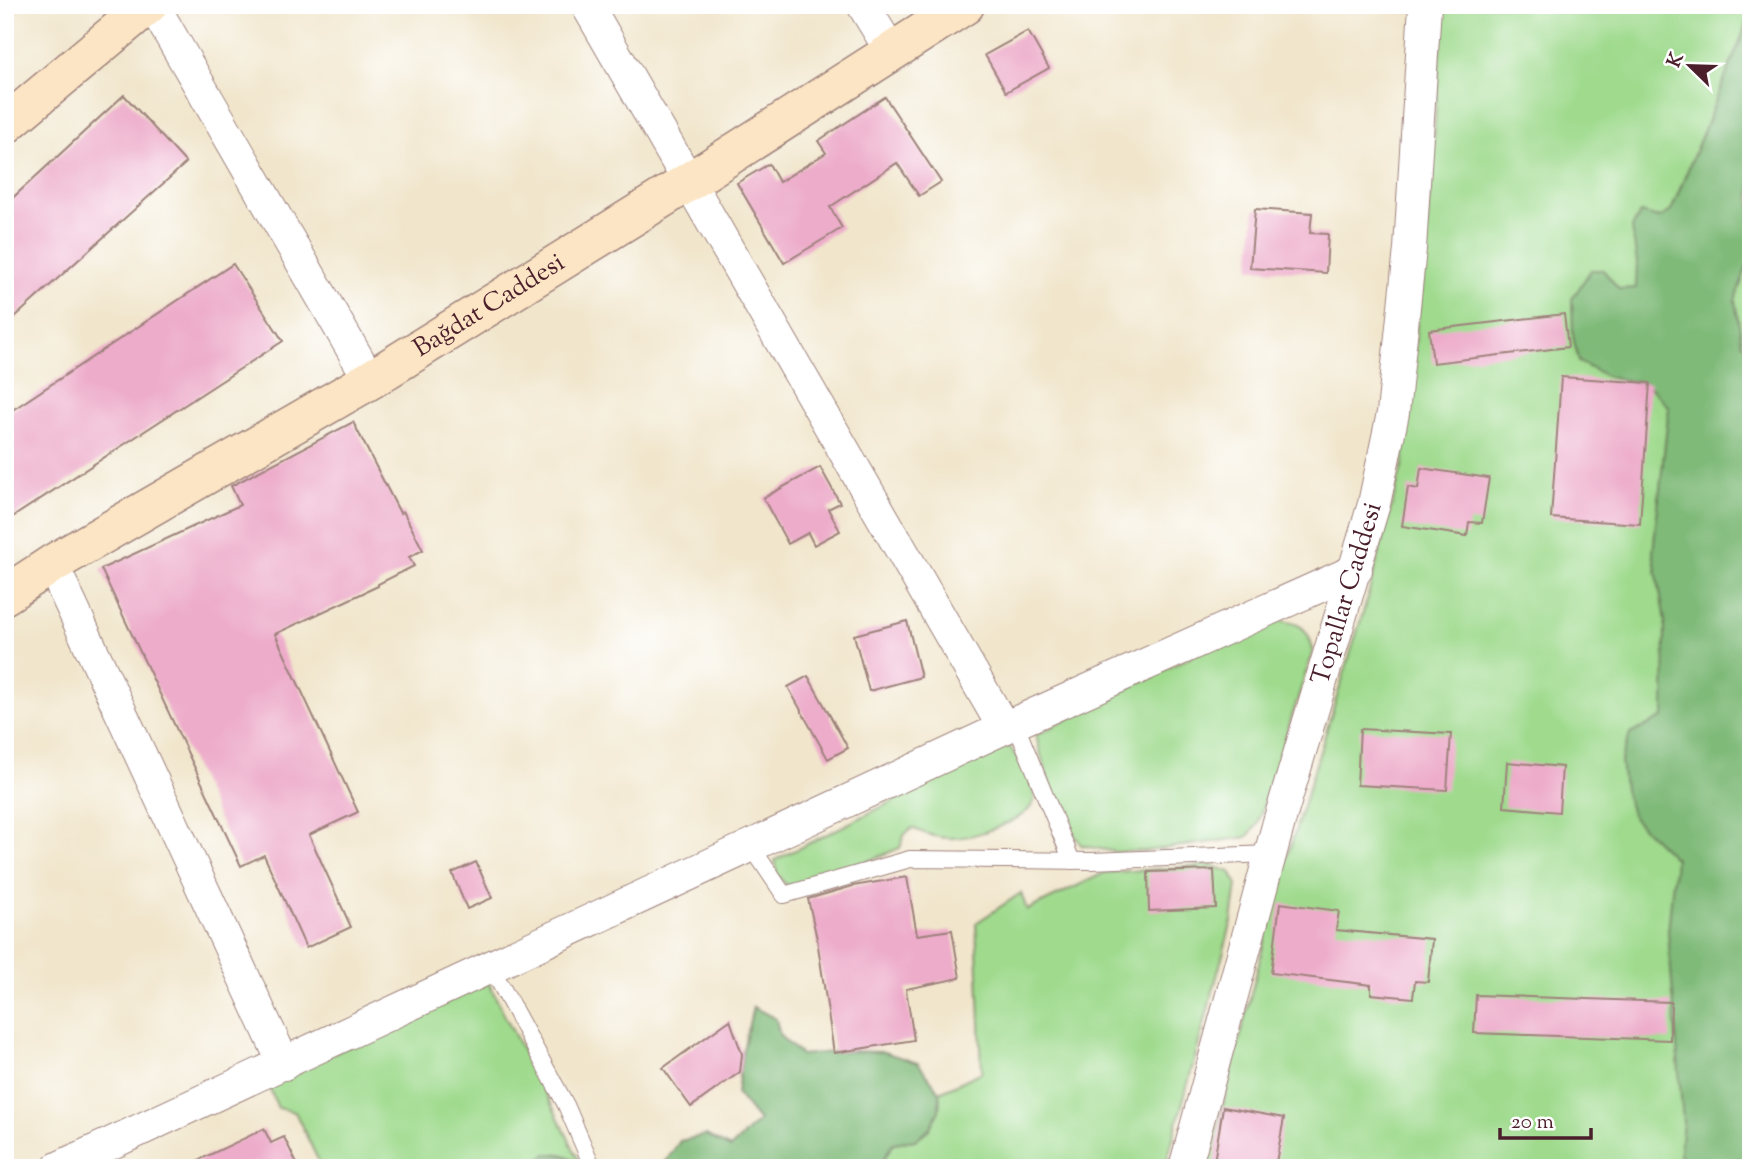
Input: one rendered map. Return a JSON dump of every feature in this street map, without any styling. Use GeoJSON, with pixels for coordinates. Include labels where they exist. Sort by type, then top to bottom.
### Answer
{"type":"FeatureCollection","features":[{"type":"Feature","properties":{"kind":"main road"},"geometry":{"type":"LineString","coordinates":[[5,125],[118,20],[151,5]]}},
{"type":"Feature","properties":{"kind":"main road","name":"Bağdat Caddesi"},"geometry":{"type":"LineString","coordinates":[[5,595],[370,380],[690,181],[965,5]]}},
{"type":"Feature","properties":{"kind":"street"},"geometry":{"type":"LineString","coordinates":[[151,5],[370,380]]}},
{"type":"Feature","properties":{"kind":"street"},"geometry":{"type":"LineString","coordinates":[[587,5],[1009,726]]}},
{"type":"Feature","properties":{"kind":"street"},"geometry":{"type":"LineString","coordinates":[[863,5],[891,51]]}},
{"type":"Feature","properties":{"kind":"street","name":"Topallar Caddesi"},"geometry":{"type":"LineString","coordinates":[[1185,1168],[1270,854],[1356,570],[1374,504],[1393,414],[1410,249],[1426,5]]}},
{"type":"Feature","properties":{"kind":"street"},"geometry":{"type":"LineString","coordinates":[[52,565],[284,1064]]}},
{"type":"Feature","properties":{"kind":"street"},"geometry":{"type":"LineString","coordinates":[[58,1168],[1009,726],[1356,570]]}},
{"type":"Feature","properties":{"kind":"lane"},"geometry":{"type":"LineString","coordinates":[[1009,726],[1072,861]]}},
{"type":"Feature","properties":{"kind":"lane"},"geometry":{"type":"LineString","coordinates":[[751,846],[783,895],[910,859],[1072,861],[1270,854]]}},
{"type":"Feature","properties":{"kind":"lane"},"geometry":{"type":"LineString","coordinates":[[491,967],[566,1105],[593,1168]]}},
{"type":"Feature","properties":{"kind":"green space"},"geometry":{"type":"Polygon","coordinates":[[[1442,5],[1751,5],[1751,1168],[1207,1168],[1280,880],[1366,603],[1403,463],[1432,174],[1442,5]]]}},
{"type":"Feature","properties":{"kind":"green space"},"geometry":{"type":"Polygon","coordinates":[[[1751,5],[1751,255],[1735,300],[1742,343],[1751,348],[1751,1168],[1678,1168],[1683,1123],[1668,932],[1675,859],[1634,819],[1624,790],[1621,760],[1630,734],[1664,717],[1665,621],[1653,552],[1669,407],[1647,384],[1608,377],[1579,362],[1573,337],[1572,299],[1591,270],[1603,270],[1619,289],[1636,288],[1637,262],[1632,228],[1640,213],[1659,218],[1671,211],[1743,34],[1751,5]]]}},
{"type":"Feature","properties":{"kind":"green space"},"geometry":{"type":"Polygon","coordinates":[[[1273,620],[1301,626],[1308,635],[1313,651],[1257,825],[1247,837],[1146,851],[1115,852],[1081,845],[1053,792],[1036,735],[1257,623],[1273,620]]]}},
{"type":"Feature","properties":{"kind":"green space"},"geometry":{"type":"Polygon","coordinates":[[[1009,746],[1026,772],[1034,794],[1030,807],[1012,821],[974,835],[954,838],[933,836],[912,828],[904,835],[900,848],[806,886],[786,885],[777,874],[775,860],[1002,747],[1009,746]]]}},
{"type":"Feature","properties":{"kind":"green space"},"geometry":{"type":"Polygon","coordinates":[[[1209,865],[1231,872],[1237,885],[1232,921],[1165,1168],[879,1168],[893,1143],[915,1140],[939,1111],[940,1092],[982,1072],[976,923],[1021,893],[1027,910],[1104,873],[1209,865]]]}},
{"type":"Feature","properties":{"kind":"green space"},"geometry":{"type":"Polygon","coordinates":[[[489,983],[582,1168],[568,1156],[555,1154],[542,1158],[527,1168],[322,1168],[295,1112],[278,1108],[267,1083],[489,983]]]}},
{"type":"Feature","properties":{"kind":"green space"},"geometry":{"type":"Polygon","coordinates":[[[753,1007],[776,1019],[780,1036],[801,1055],[843,1051],[884,1052],[918,1063],[940,1092],[939,1111],[929,1129],[915,1140],[893,1143],[879,1168],[661,1168],[680,1141],[706,1135],[730,1148],[759,1121],[737,1094],[742,1054],[753,1007]]]}},
{"type":"Feature","properties":{"kind":"green space"},"geometry":{"type":"Polygon","coordinates":[[[546,1154],[570,1157],[580,1168],[527,1168],[546,1154]]]}},
{"type":"Feature","properties":{"kind":"building"},"geometry":{"type":"Polygon","coordinates":[[[1028,31],[1049,68],[1006,92],[985,55],[1028,31]]]}},
{"type":"Feature","properties":{"kind":"building"},"geometry":{"type":"Polygon","coordinates":[[[124,95],[186,163],[5,326],[5,205],[124,95]]]}},
{"type":"Feature","properties":{"kind":"building"},"geometry":{"type":"Polygon","coordinates":[[[885,97],[941,182],[919,196],[897,163],[830,207],[842,228],[784,263],[737,183],[769,164],[779,182],[826,153],[818,141],[885,97]]]}},
{"type":"Feature","properties":{"kind":"building"},"geometry":{"type":"Polygon","coordinates":[[[1255,209],[1312,213],[1310,233],[1328,234],[1326,273],[1250,268],[1255,209]]]}},
{"type":"Feature","properties":{"kind":"building"},"geometry":{"type":"Polygon","coordinates":[[[233,264],[283,341],[5,522],[5,415],[233,264]]]}},
{"type":"Feature","properties":{"kind":"building"},"geometry":{"type":"Polygon","coordinates":[[[1564,314],[1568,347],[1433,363],[1429,330],[1564,314]]]}},
{"type":"Feature","properties":{"kind":"building"},"geometry":{"type":"Polygon","coordinates":[[[1561,377],[1650,383],[1640,524],[1551,518],[1561,377]]]}},
{"type":"Feature","properties":{"kind":"building"},"geometry":{"type":"Polygon","coordinates":[[[353,422],[400,513],[403,511],[423,550],[409,557],[414,566],[378,586],[275,634],[358,812],[309,835],[351,927],[306,948],[264,855],[241,866],[101,569],[240,505],[231,486],[353,422]]]}},
{"type":"Feature","properties":{"kind":"building"},"geometry":{"type":"Polygon","coordinates":[[[820,467],[840,503],[828,509],[840,531],[814,545],[808,533],[788,544],[763,498],[820,467]]]}},
{"type":"Feature","properties":{"kind":"building"},"geometry":{"type":"Polygon","coordinates":[[[1421,468],[1489,478],[1482,523],[1469,522],[1467,536],[1402,526],[1408,487],[1418,489],[1421,468]]]}},
{"type":"Feature","properties":{"kind":"building"},"geometry":{"type":"Polygon","coordinates":[[[907,621],[921,677],[869,691],[854,635],[907,621]]]}},
{"type":"Feature","properties":{"kind":"building"},"geometry":{"type":"Polygon","coordinates":[[[808,676],[848,748],[828,759],[788,687],[808,676]]]}},
{"type":"Feature","properties":{"kind":"building"},"geometry":{"type":"Polygon","coordinates":[[[1360,729],[1451,734],[1447,790],[1357,785],[1360,729]]]}},
{"type":"Feature","properties":{"kind":"building"},"geometry":{"type":"Polygon","coordinates":[[[1507,762],[1562,767],[1559,812],[1504,807],[1507,762]]]}},
{"type":"Feature","properties":{"kind":"building"},"geometry":{"type":"Polygon","coordinates":[[[476,862],[492,898],[467,909],[452,873],[476,862]]]}},
{"type":"Feature","properties":{"kind":"building"},"geometry":{"type":"Polygon","coordinates":[[[1214,870],[1216,908],[1149,911],[1148,872],[1214,870]]]}},
{"type":"Feature","properties":{"kind":"building"},"geometry":{"type":"Polygon","coordinates":[[[907,877],[917,935],[952,930],[960,978],[906,989],[914,1040],[834,1053],[817,939],[808,899],[853,886],[907,877]]]}},
{"type":"Feature","properties":{"kind":"building"},"geometry":{"type":"Polygon","coordinates":[[[1280,903],[1339,911],[1336,930],[1432,939],[1428,982],[1415,981],[1413,998],[1371,994],[1371,985],[1271,973],[1280,903]]]}},
{"type":"Feature","properties":{"kind":"building"},"geometry":{"type":"Polygon","coordinates":[[[1476,995],[1671,1002],[1670,1040],[1474,1033],[1476,995]]]}},
{"type":"Feature","properties":{"kind":"building"},"geometry":{"type":"Polygon","coordinates":[[[730,1020],[742,1054],[740,1072],[691,1107],[663,1068],[730,1020]]]}},
{"type":"Feature","properties":{"kind":"building"},"geometry":{"type":"Polygon","coordinates":[[[1223,1107],[1284,1118],[1275,1168],[1213,1168],[1223,1107]]]}},
{"type":"Feature","properties":{"kind":"building"},"geometry":{"type":"Polygon","coordinates":[[[264,1129],[271,1143],[284,1137],[299,1168],[182,1168],[264,1129]]]}}]}
